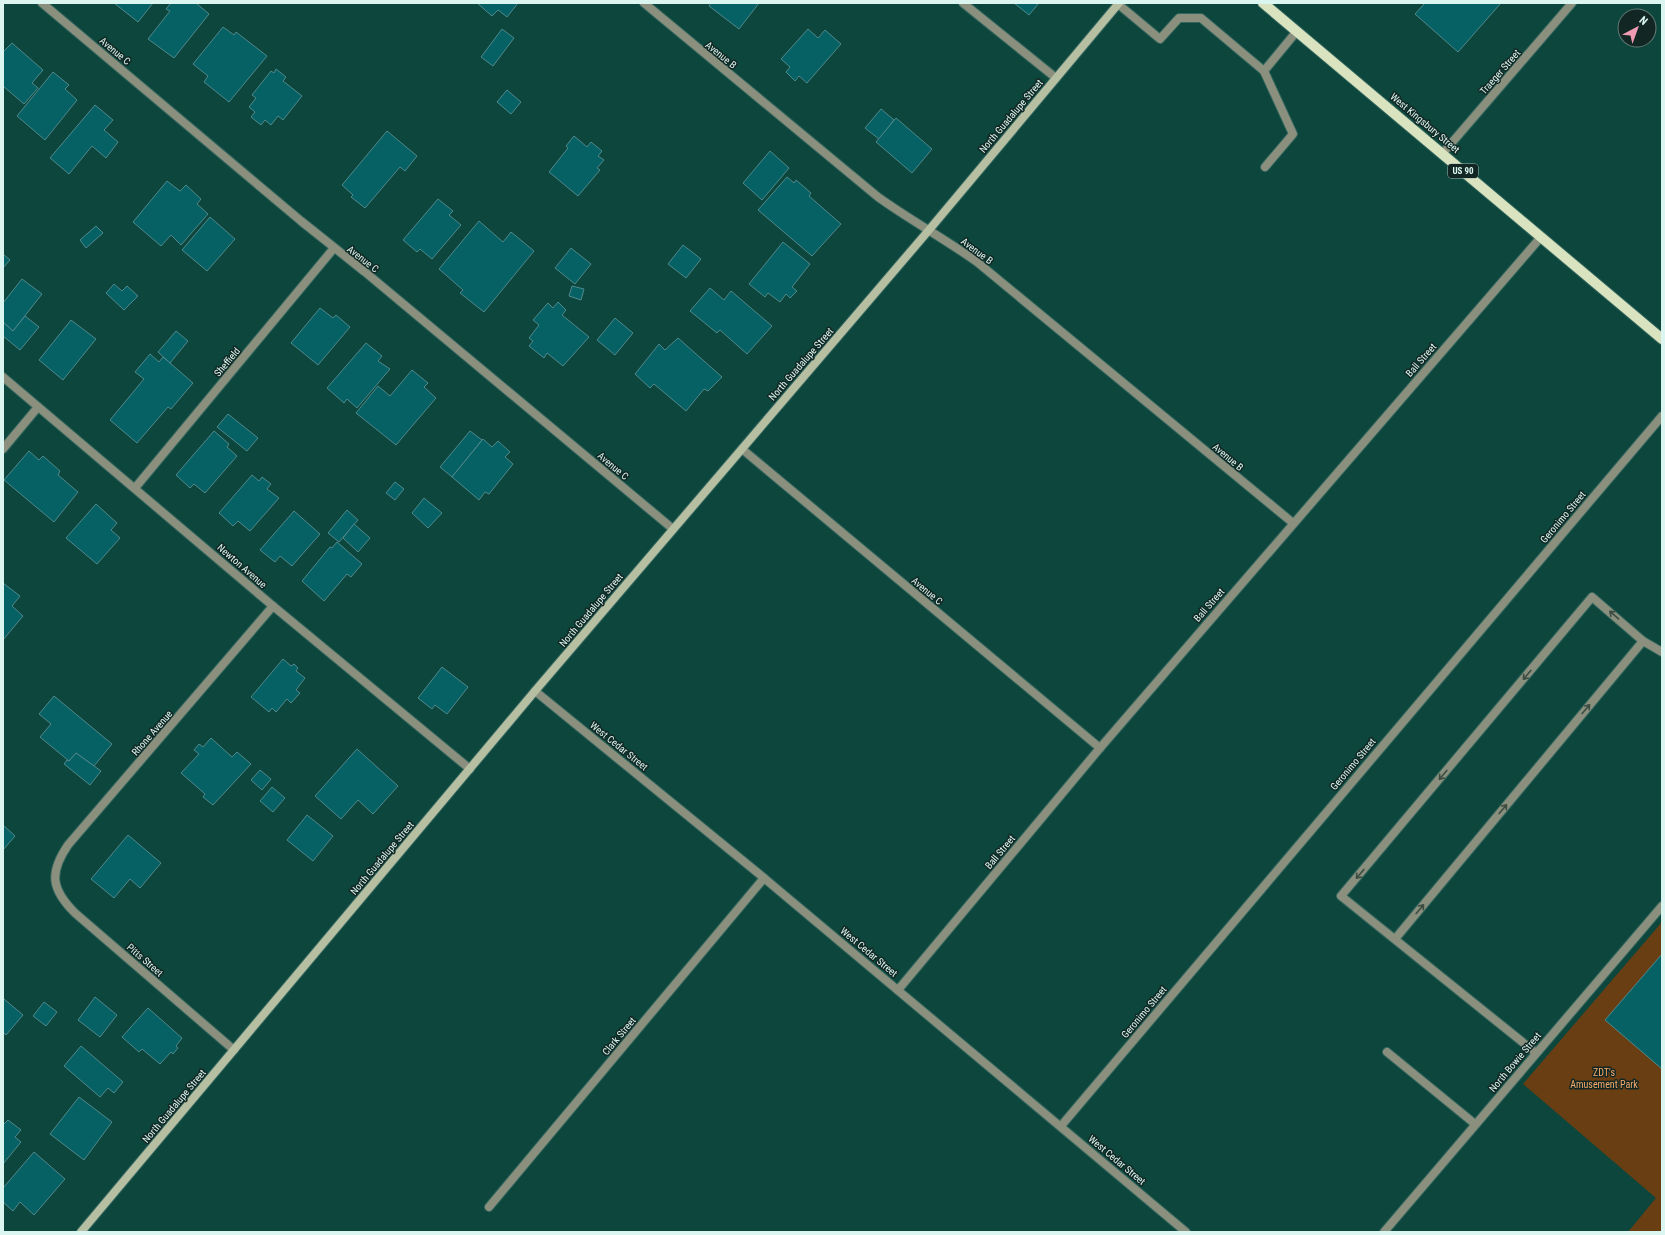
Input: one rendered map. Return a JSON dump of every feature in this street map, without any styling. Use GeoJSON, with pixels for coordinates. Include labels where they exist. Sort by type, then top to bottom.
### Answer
{"type":"FeatureCollection","features":[{"type":"Feature","properties":{"kind":"main road","name":"West Kingsbury Street"},"geometry":{"type":"LineString","coordinates":[[1263,3],[1443,153],[1662,339]]}},
{"type":"Feature","properties":{"kind":"street","name":"Avenue C"},"geometry":{"type":"LineString","coordinates":[[42,3],[334,248],[365,272],[673,529]]}},
{"type":"Feature","properties":{"kind":"street","name":"Avenue B"},"geometry":{"type":"LineString","coordinates":[[644,3],[878,197],[903,215],[929,230],[977,262],[1293,523]]}},
{"type":"Feature","properties":{"kind":"street"},"geometry":{"type":"LineString","coordinates":[[963,3],[1056,78]]}},
{"type":"Feature","properties":{"kind":"street","name":"North Guadalupe Street"},"geometry":{"type":"LineString","coordinates":[[81,1232],[535,691],[929,230],[1119,3]]}},
{"type":"Feature","properties":{"kind":"street"},"geometry":{"type":"LineString","coordinates":[[1119,3],[1160,39],[1179,18],[1201,18],[1264,71],[1293,134],[1265,167]]}},
{"type":"Feature","properties":{"kind":"street","name":"Traeger Street"},"geometry":{"type":"LineString","coordinates":[[1443,153],[1572,3]]}},
{"type":"Feature","properties":{"kind":"street"},"geometry":{"type":"LineString","coordinates":[[1264,71],[1297,31]]}},
{"type":"Feature","properties":{"kind":"street","name":"Ball Street"},"geometry":{"type":"LineString","coordinates":[[898,990],[1100,748],[1541,237]]}},
{"type":"Feature","properties":{"kind":"street","name":"Sheffield"},"geometry":{"type":"LineString","coordinates":[[135,488],[334,248]]}},
{"type":"Feature","properties":{"kind":"street","name":"Newton Avenue"},"geometry":{"type":"LineString","coordinates":[[3,377],[273,606],[470,769]]}},
{"type":"Feature","properties":{"kind":"street"},"geometry":{"type":"LineString","coordinates":[[3,449],[38,407]]}},
{"type":"Feature","properties":{"kind":"street","name":"Geronimo Street"},"geometry":{"type":"LineString","coordinates":[[1061,1126],[1662,416]]}},
{"type":"Feature","properties":{"kind":"street","name":"Avenue C"},"geometry":{"type":"LineString","coordinates":[[742,449],[1100,748]]}},
{"type":"Feature","properties":{"kind":"street"},"geometry":{"type":"LineString","coordinates":[[1536,1053],[1342,896],[1592,597],[1643,641],[1662,652]]}},
{"type":"Feature","properties":{"kind":"street","name":"Rhone Avenue"},"geometry":{"type":"LineString","coordinates":[[55,877],[56,867],[60,856],[68,845],[273,606]]}},
{"type":"Feature","properties":{"kind":"street"},"geometry":{"type":"LineString","coordinates":[[1395,938],[1643,641]]}},
{"type":"Feature","properties":{"kind":"street","name":"West Cedar Street"},"geometry":{"type":"LineString","coordinates":[[535,691],[764,878],[1186,1232]]}},
{"type":"Feature","properties":{"kind":"street","name":"Pitts Street"},"geometry":{"type":"LineString","coordinates":[[55,877],[56,886],[62,901],[75,914],[234,1050]]}},
{"type":"Feature","properties":{"kind":"street","name":"Clark Street"},"geometry":{"type":"LineString","coordinates":[[489,1207],[764,878]]}},
{"type":"Feature","properties":{"kind":"street","name":"North Bowie Street"},"geometry":{"type":"LineString","coordinates":[[1384,1232],[1662,906]]}},
{"type":"Feature","properties":{"kind":"street"},"geometry":{"type":"LineString","coordinates":[[1387,1052],[1475,1124]]}},
{"type":"Feature","properties":{"kind":"green space","name":"ZDT's Amusement Park"},"geometry":{"type":"Polygon","coordinates":[[[1662,922],[1662,1232],[1628,1232],[1656,1198],[1523,1084],[1662,922]]]}},
{"type":"Feature","properties":{"kind":"building"},"geometry":{"type":"Polygon","coordinates":[[[114,3],[153,3],[138,22],[114,3]]]}},
{"type":"Feature","properties":{"kind":"building"},"geometry":{"type":"Polygon","coordinates":[[[171,3],[196,3],[209,14],[174,58],[148,39],[170,11],[166,9],[171,3]]]}},
{"type":"Feature","properties":{"kind":"building"},"geometry":{"type":"Polygon","coordinates":[[[477,3],[518,3],[507,17],[498,10],[492,16],[477,3]]]}},
{"type":"Feature","properties":{"kind":"building"},"geometry":{"type":"Polygon","coordinates":[[[711,3],[759,3],[739,29],[709,6],[711,3]]]}},
{"type":"Feature","properties":{"kind":"building"},"geometry":{"type":"Polygon","coordinates":[[[1014,3],[1039,3],[1029,15],[1014,3]]]}},
{"type":"Feature","properties":{"kind":"building"},"geometry":{"type":"Polygon","coordinates":[[[1425,3],[1501,3],[1458,52],[1415,14],[1425,3]]]}},
{"type":"Feature","properties":{"kind":"building"},"geometry":{"type":"Polygon","coordinates":[[[223,27],[234,35],[236,32],[267,56],[229,102],[204,82],[208,76],[193,64],[223,27]]]}},
{"type":"Feature","properties":{"kind":"building"},"geometry":{"type":"Polygon","coordinates":[[[502,29],[514,38],[493,66],[481,57],[502,29]]]}},
{"type":"Feature","properties":{"kind":"building"},"geometry":{"type":"Polygon","coordinates":[[[808,29],[818,38],[825,30],[841,44],[807,83],[799,76],[795,81],[786,72],[790,67],[781,59],[808,29]]]}},
{"type":"Feature","properties":{"kind":"building"},"geometry":{"type":"Polygon","coordinates":[[[12,43],[43,70],[32,83],[38,88],[24,104],[3,86],[3,52],[12,43]]]}},
{"type":"Feature","properties":{"kind":"building"},"geometry":{"type":"Polygon","coordinates":[[[276,69],[286,77],[283,81],[302,96],[283,120],[278,116],[271,125],[265,120],[261,125],[251,117],[255,112],[249,107],[256,98],[252,95],[271,71],[274,73],[276,69]]]}},
{"type":"Feature","properties":{"kind":"building"},"geometry":{"type":"Polygon","coordinates":[[[53,72],[69,85],[65,89],[77,100],[45,140],[17,116],[53,72]]]}},
{"type":"Feature","properties":{"kind":"building"},"geometry":{"type":"Polygon","coordinates":[[[507,90],[521,102],[511,114],[497,102],[507,90]]]}},
{"type":"Feature","properties":{"kind":"building"},"geometry":{"type":"Polygon","coordinates":[[[95,105],[113,120],[104,130],[118,142],[106,158],[92,146],[69,174],[50,158],[95,105]]]}},
{"type":"Feature","properties":{"kind":"building"},"geometry":{"type":"Polygon","coordinates":[[[881,109],[894,120],[879,139],[865,128],[881,109]]]}},
{"type":"Feature","properties":{"kind":"building"},"geometry":{"type":"Polygon","coordinates":[[[896,118],[932,149],[912,173],[876,142],[896,118]]]}},
{"type":"Feature","properties":{"kind":"building"},"geometry":{"type":"Polygon","coordinates":[[[387,131],[417,156],[405,171],[400,167],[365,208],[351,197],[353,195],[342,185],[387,131]]]}},
{"type":"Feature","properties":{"kind":"building"},"geometry":{"type":"Polygon","coordinates":[[[574,136],[587,147],[591,142],[602,151],[598,156],[604,160],[597,168],[600,170],[578,196],[549,172],[568,148],[566,146],[574,136]]]}},
{"type":"Feature","properties":{"kind":"building"},"geometry":{"type":"Polygon","coordinates":[[[770,151],[789,168],[762,200],[743,183],[770,151]]]}},
{"type":"Feature","properties":{"kind":"building"},"geometry":{"type":"Polygon","coordinates":[[[787,177],[794,183],[796,180],[811,193],[809,196],[841,224],[812,256],[758,210],[787,177]]]}},
{"type":"Feature","properties":{"kind":"building"},"geometry":{"type":"Polygon","coordinates":[[[167,181],[180,191],[186,185],[201,199],[197,204],[208,214],[181,245],[171,235],[161,246],[133,222],[167,181]]]}},
{"type":"Feature","properties":{"kind":"building"},"geometry":{"type":"Polygon","coordinates":[[[438,199],[453,211],[449,215],[461,225],[432,259],[420,249],[417,252],[403,240],[438,199]]]}},
{"type":"Feature","properties":{"kind":"building"},"geometry":{"type":"Polygon","coordinates":[[[210,217],[235,239],[207,271],[182,250],[210,217]]]}},
{"type":"Feature","properties":{"kind":"building"},"geometry":{"type":"Polygon","coordinates":[[[479,221],[503,242],[511,232],[534,251],[484,312],[460,293],[463,290],[439,269],[479,221]]]}},
{"type":"Feature","properties":{"kind":"building"},"geometry":{"type":"Polygon","coordinates":[[[96,226],[103,233],[86,248],[80,240],[96,226]]]}},
{"type":"Feature","properties":{"kind":"building"},"geometry":{"type":"Polygon","coordinates":[[[783,242],[810,264],[792,287],[797,291],[790,298],[786,294],[780,302],[768,293],[765,297],[749,284],[783,242]]]}},
{"type":"Feature","properties":{"kind":"building"},"geometry":{"type":"Polygon","coordinates":[[[683,245],[701,259],[686,278],[668,264],[683,245]]]}},
{"type":"Feature","properties":{"kind":"building"},"geometry":{"type":"Polygon","coordinates":[[[571,248],[591,264],[575,284],[555,268],[571,248]]]}},
{"type":"Feature","properties":{"kind":"building"},"geometry":{"type":"Polygon","coordinates":[[[3,254],[10,260],[3,268],[3,254]]]}},
{"type":"Feature","properties":{"kind":"building"},"geometry":{"type":"Polygon","coordinates":[[[22,279],[42,294],[13,331],[3,322],[3,303],[22,279]]]}},
{"type":"Feature","properties":{"kind":"building"},"geometry":{"type":"Polygon","coordinates":[[[114,284],[122,291],[127,286],[138,296],[124,310],[106,293],[114,284]]]}},
{"type":"Feature","properties":{"kind":"building"},"geometry":{"type":"Polygon","coordinates":[[[572,286],[584,289],[581,300],[569,296],[572,286]]]}},
{"type":"Feature","properties":{"kind":"building"},"geometry":{"type":"Polygon","coordinates":[[[710,288],[724,300],[731,291],[772,326],[747,354],[720,330],[717,333],[690,311],[710,288]]]}},
{"type":"Feature","properties":{"kind":"building"},"geometry":{"type":"Polygon","coordinates":[[[558,302],[566,310],[562,315],[589,337],[563,366],[547,353],[544,358],[529,346],[533,341],[529,338],[539,325],[533,320],[548,303],[553,308],[558,302]]]}},
{"type":"Feature","properties":{"kind":"building"},"geometry":{"type":"Polygon","coordinates":[[[320,308],[333,318],[336,315],[350,327],[318,365],[291,343],[320,308]]]}},
{"type":"Feature","properties":{"kind":"building"},"geometry":{"type":"Polygon","coordinates":[[[25,316],[39,327],[20,350],[3,336],[3,322],[13,331],[25,316]]]}},
{"type":"Feature","properties":{"kind":"building"},"geometry":{"type":"Polygon","coordinates":[[[615,318],[633,333],[615,355],[597,340],[615,318]]]}},
{"type":"Feature","properties":{"kind":"building"},"geometry":{"type":"Polygon","coordinates":[[[71,320],[96,339],[63,380],[39,360],[71,320]]]}},
{"type":"Feature","properties":{"kind":"building"},"geometry":{"type":"Polygon","coordinates":[[[176,331],[188,341],[170,363],[158,352],[176,331]]]}},
{"type":"Feature","properties":{"kind":"building"},"geometry":{"type":"Polygon","coordinates":[[[678,338],[722,377],[708,391],[704,389],[686,411],[654,384],[650,388],[635,374],[659,344],[665,350],[678,338]]]}},
{"type":"Feature","properties":{"kind":"building"},"geometry":{"type":"Polygon","coordinates":[[[366,343],[382,356],[378,361],[390,369],[357,408],[347,399],[344,403],[327,388],[366,343]]]}},
{"type":"Feature","properties":{"kind":"building"},"geometry":{"type":"Polygon","coordinates":[[[150,354],[159,362],[163,357],[193,383],[171,409],[168,407],[137,443],[110,420],[144,379],[135,372],[150,354]]]}},
{"type":"Feature","properties":{"kind":"building"},"geometry":{"type":"Polygon","coordinates":[[[412,370],[428,383],[424,387],[436,398],[396,445],[356,413],[378,386],[390,396],[412,370]]]}},
{"type":"Feature","properties":{"kind":"building"},"geometry":{"type":"Polygon","coordinates":[[[228,414],[258,438],[247,451],[217,427],[228,414]]]}},
{"type":"Feature","properties":{"kind":"building"},"geometry":{"type":"Polygon","coordinates":[[[214,431],[229,444],[227,447],[237,456],[205,493],[194,484],[190,488],[176,475],[214,431]]]}},
{"type":"Feature","properties":{"kind":"building"},"geometry":{"type":"Polygon","coordinates":[[[470,431],[482,440],[452,477],[440,467],[470,431]]]}},
{"type":"Feature","properties":{"kind":"building"},"geometry":{"type":"Polygon","coordinates":[[[483,439],[492,447],[498,441],[510,452],[505,457],[513,464],[489,494],[485,492],[479,500],[452,477],[483,439]]]}},
{"type":"Feature","properties":{"kind":"building"},"geometry":{"type":"Polygon","coordinates":[[[29,451],[39,460],[43,456],[60,471],[58,475],[78,492],[54,522],[4,480],[29,451]]]}},
{"type":"Feature","properties":{"kind":"building"},"geometry":{"type":"Polygon","coordinates":[[[252,475],[259,481],[262,477],[271,484],[267,489],[279,498],[250,531],[238,521],[233,526],[219,513],[252,475]]]}},
{"type":"Feature","properties":{"kind":"building"},"geometry":{"type":"Polygon","coordinates":[[[395,482],[404,489],[395,500],[386,493],[395,482]]]}},
{"type":"Feature","properties":{"kind":"building"},"geometry":{"type":"Polygon","coordinates":[[[424,498],[442,513],[428,528],[412,513],[424,498]]]}},
{"type":"Feature","properties":{"kind":"building"},"geometry":{"type":"Polygon","coordinates":[[[96,504],[117,523],[111,530],[120,538],[97,564],[66,538],[96,504]]]}},
{"type":"Feature","properties":{"kind":"building"},"geometry":{"type":"Polygon","coordinates":[[[347,510],[358,520],[339,542],[328,533],[347,510]]]}},
{"type":"Feature","properties":{"kind":"building"},"geometry":{"type":"Polygon","coordinates":[[[294,511],[320,534],[292,566],[280,556],[275,562],[260,550],[294,511]]]}},
{"type":"Feature","properties":{"kind":"building"},"geometry":{"type":"Polygon","coordinates":[[[354,524],[370,538],[358,552],[343,538],[354,524]]]}},
{"type":"Feature","properties":{"kind":"building"},"geometry":{"type":"Polygon","coordinates":[[[337,542],[362,564],[351,577],[347,574],[324,601],[302,581],[330,547],[332,548],[337,542]]]}},
{"type":"Feature","properties":{"kind":"building"},"geometry":{"type":"Polygon","coordinates":[[[3,583],[20,596],[12,606],[23,616],[3,640],[3,583]]]}},
{"type":"Feature","properties":{"kind":"building"},"geometry":{"type":"Polygon","coordinates":[[[283,659],[291,666],[294,664],[298,668],[296,671],[305,678],[296,690],[300,693],[291,703],[287,699],[276,712],[272,708],[269,712],[251,697],[283,659]]]}},
{"type":"Feature","properties":{"kind":"building"},"geometry":{"type":"Polygon","coordinates":[[[442,667],[468,687],[447,714],[435,705],[432,709],[418,698],[442,667]]]}},
{"type":"Feature","properties":{"kind":"building"},"geometry":{"type":"Polygon","coordinates":[[[54,696],[112,744],[94,766],[76,753],[69,761],[40,737],[51,724],[39,714],[54,696]]]}},
{"type":"Feature","properties":{"kind":"building"},"geometry":{"type":"Polygon","coordinates":[[[211,738],[232,757],[237,752],[251,764],[213,805],[203,797],[205,794],[181,773],[199,754],[194,750],[199,744],[203,747],[211,738]]]}},
{"type":"Feature","properties":{"kind":"building"},"geometry":{"type":"Polygon","coordinates":[[[357,749],[398,786],[373,814],[358,800],[341,819],[315,796],[357,749]]]}},
{"type":"Feature","properties":{"kind":"building"},"geometry":{"type":"Polygon","coordinates":[[[76,753],[101,771],[90,785],[64,764],[76,753]]]}},
{"type":"Feature","properties":{"kind":"building"},"geometry":{"type":"Polygon","coordinates":[[[260,770],[271,779],[262,790],[251,780],[260,770]]]}},
{"type":"Feature","properties":{"kind":"building"},"geometry":{"type":"Polygon","coordinates":[[[272,787],[285,798],[273,812],[260,801],[272,787]]]}},
{"type":"Feature","properties":{"kind":"building"},"geometry":{"type":"Polygon","coordinates":[[[307,815],[333,836],[313,861],[287,840],[307,815]]]}},
{"type":"Feature","properties":{"kind":"building"},"geometry":{"type":"Polygon","coordinates":[[[3,825],[15,836],[3,850],[3,825]]]}},
{"type":"Feature","properties":{"kind":"building"},"geometry":{"type":"Polygon","coordinates":[[[128,835],[161,863],[140,888],[130,879],[114,898],[91,879],[128,835]]]}},
{"type":"Feature","properties":{"kind":"building"},"geometry":{"type":"Polygon","coordinates":[[[1662,954],[1662,1069],[1605,1020],[1662,954]]]}},
{"type":"Feature","properties":{"kind":"building"},"geometry":{"type":"Polygon","coordinates":[[[95,997],[117,1015],[100,1037],[78,1020],[95,997]]]}},
{"type":"Feature","properties":{"kind":"building"},"geometry":{"type":"Polygon","coordinates":[[[4,999],[23,1015],[6,1035],[3,1032],[4,999]]]}},
{"type":"Feature","properties":{"kind":"building"},"geometry":{"type":"Polygon","coordinates":[[[44,1002],[57,1012],[46,1026],[33,1016],[44,1002]]]}},
{"type":"Feature","properties":{"kind":"building"},"geometry":{"type":"Polygon","coordinates":[[[148,1008],[182,1038],[176,1046],[178,1048],[173,1054],[171,1052],[160,1064],[142,1049],[139,1052],[122,1037],[148,1008]]]}},
{"type":"Feature","properties":{"kind":"building"},"geometry":{"type":"Polygon","coordinates":[[[81,1046],[123,1082],[114,1093],[108,1088],[100,1097],[64,1066],[81,1046]]]}},
{"type":"Feature","properties":{"kind":"building"},"geometry":{"type":"Polygon","coordinates":[[[79,1097],[112,1122],[84,1160],[50,1134],[79,1097]]]}},
{"type":"Feature","properties":{"kind":"building"},"geometry":{"type":"Polygon","coordinates":[[[8,1120],[21,1130],[15,1137],[21,1142],[3,1164],[3,1125],[8,1120]]]}},
{"type":"Feature","properties":{"kind":"building"},"geometry":{"type":"Polygon","coordinates":[[[34,1152],[65,1179],[34,1215],[20,1202],[13,1211],[3,1202],[3,1188],[34,1152]]]}}]}
